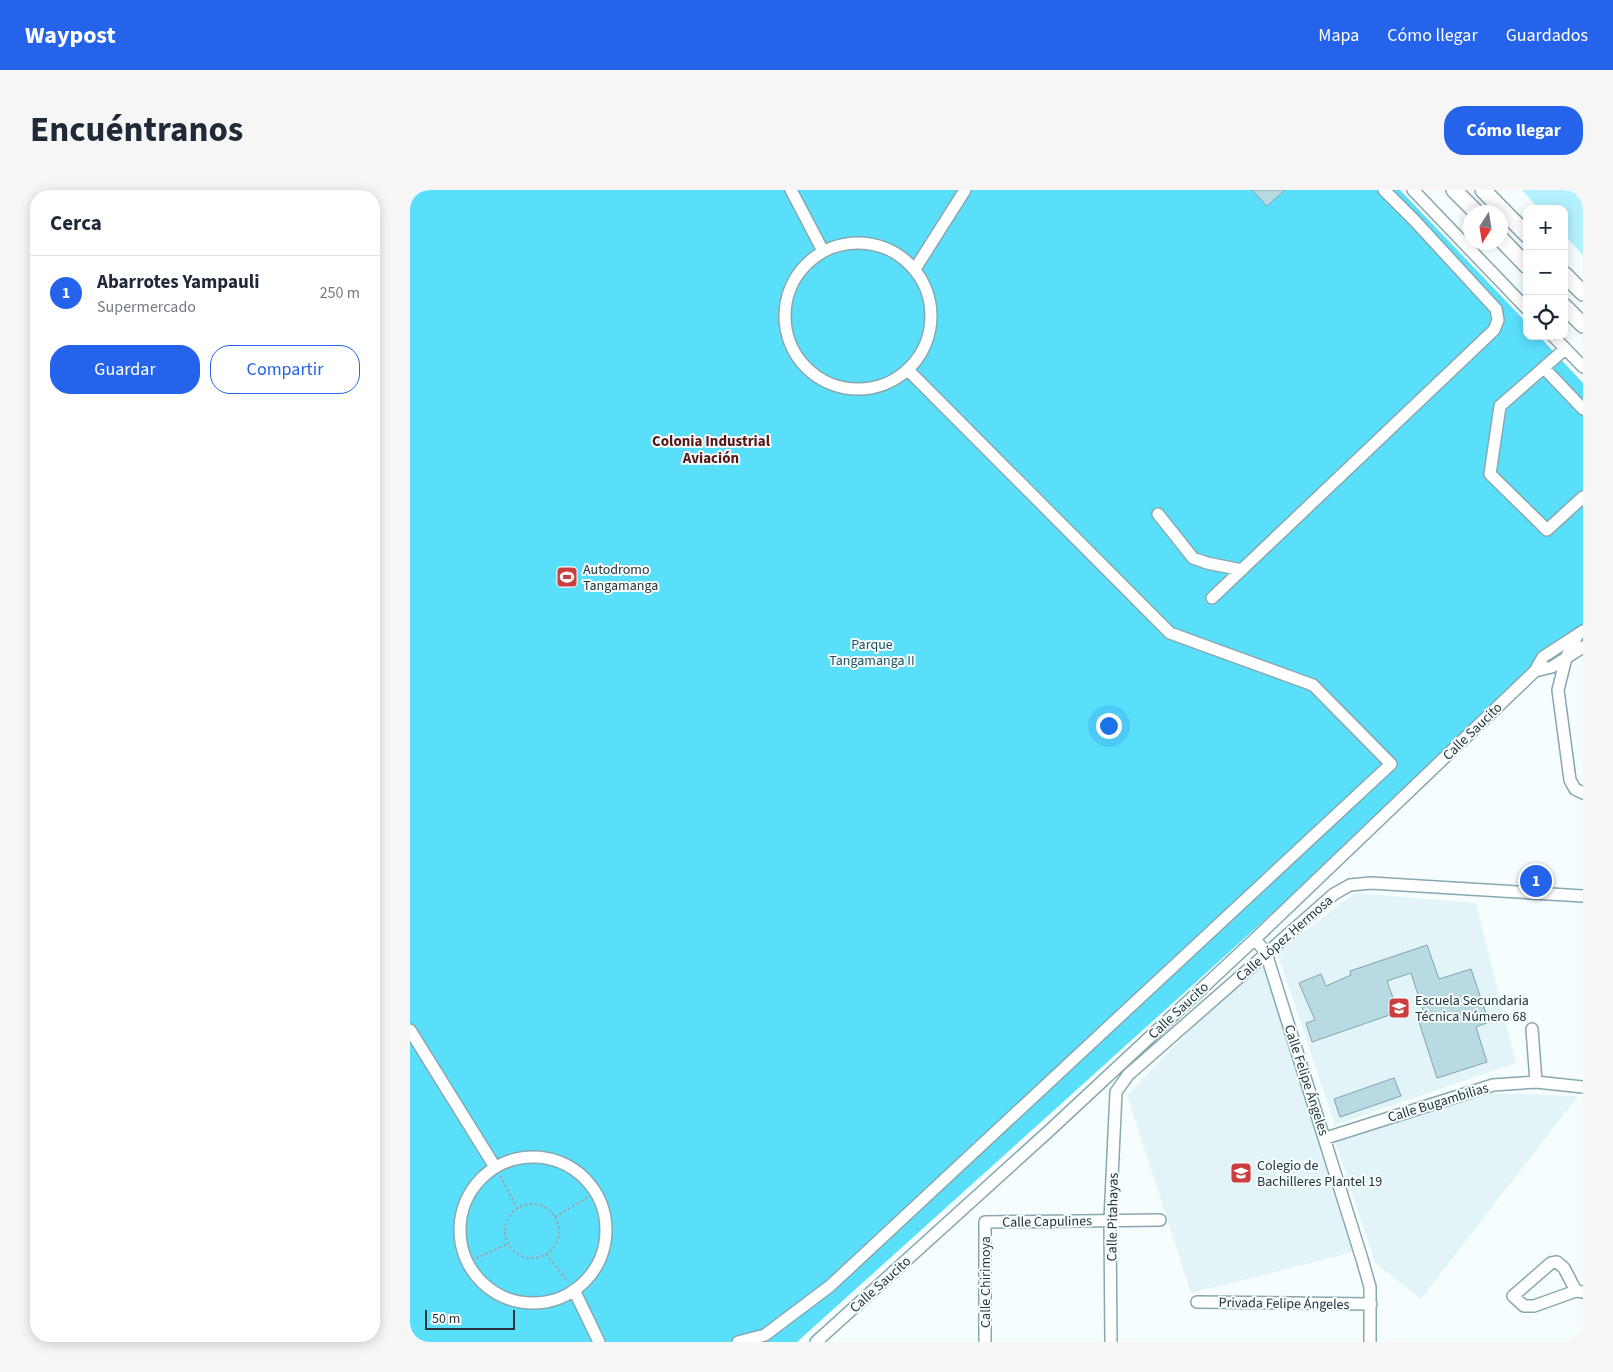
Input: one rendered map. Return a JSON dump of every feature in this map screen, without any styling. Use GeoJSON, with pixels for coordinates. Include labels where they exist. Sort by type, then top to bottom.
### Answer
{"type":"FeatureCollection","features":[{"type":"Feature","properties":{"kind":"main road"},"geometry":{"type":"LineString","coordinates":[[1454,190],[1469,205]]}},
{"type":"Feature","properties":{"kind":"main road"},"geometry":{"type":"LineString","coordinates":[[1482,190],[1523,231]]}},
{"type":"Feature","properties":{"kind":"main road"},"geometry":{"type":"LineString","coordinates":[[1508,246],[1523,262]]}},
{"type":"Feature","properties":{"kind":"main road"},"geometry":{"type":"LineString","coordinates":[[1568,278],[1583,293]]}},
{"type":"Feature","properties":{"kind":"main road"},"geometry":{"type":"LineString","coordinates":[[1568,310],[1583,325]]}},
{"type":"Feature","properties":{"kind":"street"},"geometry":{"type":"LineString","coordinates":[[791,190],[823,251]]}},
{"type":"Feature","properties":{"kind":"street"},"geometry":{"type":"LineString","coordinates":[[915,269],[965,190]]}},
{"type":"Feature","properties":{"kind":"street"},"geometry":{"type":"LineString","coordinates":[[1212,598],[1494,330],[1498,320],[1496,309],[1384,190]]}},
{"type":"Feature","properties":{"kind":"street"},"geometry":{"type":"LineString","coordinates":[[1413,190],[1523,305]]}},
{"type":"Feature","properties":{"kind":"street"},"geometry":{"type":"LineString","coordinates":[[1415,221],[1429,207]]}},
{"type":"Feature","properties":{"kind":"street"},"geometry":{"type":"LineString","coordinates":[[858,243],[879,246],[899,255],[915,269],[922,280],[929,298],[932,317],[929,337],[921,354],[908,370],[891,381],[869,388],[846,388],[824,380],[805,366],[792,347],[786,327],[785,306],[791,286],[802,269],[823,251],[837,246],[858,243]]}},
{"type":"Feature","properties":{"kind":"street"},"geometry":{"type":"LineString","coordinates":[[1557,340],[1583,367]]}},
{"type":"Feature","properties":{"kind":"street"},"geometry":{"type":"LineString","coordinates":[[1565,349],[1500,406],[1490,474],[1547,530],[1583,497]]}},
{"type":"Feature","properties":{"kind":"street"},"geometry":{"type":"LineString","coordinates":[[1544,368],[1583,409]]}},
{"type":"Feature","properties":{"kind":"street"},"geometry":{"type":"LineString","coordinates":[[738,1342],[765,1335],[830,1286],[1391,764],[1313,685],[1170,633],[908,370]]}},
{"type":"Feature","properties":{"kind":"street"},"geometry":{"type":"LineString","coordinates":[[1158,514],[1193,558],[1207,563],[1242,570]]}},
{"type":"Feature","properties":{"kind":"street","name":"Calle Saucito"},"geometry":{"type":"LineString","coordinates":[[1580,634],[1566,658],[1558,690],[1570,780],[1575,789],[1583,793]]}},
{"type":"Feature","properties":{"kind":"street","name":"Calle Saucito"},"geometry":{"type":"LineString","coordinates":[[816,1342],[1050,1130],[1255,939],[1535,672],[1543,657],[1580,634]]}},
{"type":"Feature","properties":{"kind":"street","name":"Calle Saucito"},"geometry":{"type":"LineString","coordinates":[[1535,672],[1552,667],[1583,647]]}},
{"type":"Feature","properties":{"kind":"street","name":"Calle López Hermosa"},"geometry":{"type":"LineString","coordinates":[[1116,1092],[1128,1076],[1266,952],[1334,894],[1350,885],[1371,883],[1583,896]]}},
{"type":"Feature","properties":{"kind":"street","name":"Calle Felipe Ángeles"},"geometry":{"type":"LineString","coordinates":[[1255,939],[1266,952],[1326,1138],[1362,1258],[1370,1287],[1370,1342]]}},
{"type":"Feature","properties":{"kind":"street"},"geometry":{"type":"LineString","coordinates":[[1532,1029],[1536,1082]]}},
{"type":"Feature","properties":{"kind":"street"},"geometry":{"type":"LineString","coordinates":[[410,1030],[495,1167]]}},
{"type":"Feature","properties":{"kind":"street","name":"Calle Bugambilias"},"geometry":{"type":"LineString","coordinates":[[1326,1138],[1493,1085],[1536,1082],[1583,1087]]}},
{"type":"Feature","properties":{"kind":"street","name":"Calle Pitahayas"},"geometry":{"type":"LineString","coordinates":[[1111,1342],[1110,1220],[1116,1092]]}},
{"type":"Feature","properties":{"kind":"street"},"geometry":{"type":"LineString","coordinates":[[545,1157],[569,1166],[589,1182],[596,1193],[602,1204],[606,1238],[599,1263],[584,1283],[562,1298],[537,1303],[503,1297],[481,1282],[466,1262],[460,1237],[462,1212],[472,1188],[495,1167],[519,1158],[545,1157]]}},
{"type":"Feature","properties":{"kind":"street","name":"Calle Capulines"},"geometry":{"type":"LineString","coordinates":[[985,1222],[1160,1220]]}},
{"type":"Feature","properties":{"kind":"street","name":"Calle Chirimoya"},"geometry":{"type":"LineString","coordinates":[[985,1222],[985,1342]]}},
{"type":"Feature","properties":{"kind":"street"},"geometry":{"type":"LineString","coordinates":[[1557,1262],[1564,1268],[1580,1291],[1534,1306],[1524,1306],[1513,1296],[1551,1263],[1557,1262]]}},
{"type":"Feature","properties":{"kind":"street"},"geometry":{"type":"LineString","coordinates":[[574,1290],[599,1342]]}},
{"type":"Feature","properties":{"kind":"street","name":"Privada Felipe Ángeles"},"geometry":{"type":"LineString","coordinates":[[1197,1302],[1371,1304]]}},
{"type":"Feature","properties":{"kind":"path"},"geometry":{"type":"LineString","coordinates":[[495,1167],[518,1209]]}},
{"type":"Feature","properties":{"kind":"path"},"geometry":{"type":"LineString","coordinates":[[555,1217],[596,1193]]}},
{"type":"Feature","properties":{"kind":"path"},"geometry":{"type":"LineString","coordinates":[[531,1205],[540,1206],[548,1210],[555,1217],[558,1226],[557,1242],[552,1250],[546,1254],[535,1258],[526,1258],[514,1251],[508,1244],[505,1235],[506,1225],[509,1217],[518,1209],[531,1205]]}},
{"type":"Feature","properties":{"kind":"path"},"geometry":{"type":"LineString","coordinates":[[466,1262],[508,1244]]}},
{"type":"Feature","properties":{"kind":"path"},"geometry":{"type":"LineString","coordinates":[[546,1254],[574,1290]]}},
{"type":"Feature","properties":{"kind":"shaded area"},"geometry":{"type":"Polygon","coordinates":[[[1522,190],[1583,190],[1583,255],[1568,239],[1568,205],[1535,205],[1522,190]]]}},
{"type":"Feature","properties":{"kind":"shaded area","name":"Escuela Secundaria Técnica Número 68"},"geometry":{"type":"Polygon","coordinates":[[[1355,893],[1476,903],[1516,1063],[1335,1125],[1277,952],[1355,893]]]}},
{"type":"Feature","properties":{"kind":"shaded area","name":"Colegio de Bachilleres Plantel 19"},"geometry":{"type":"Polygon","coordinates":[[[1262,956],[1354,1252],[1191,1293],[1127,1095],[1262,956]]]}},
{"type":"Feature","properties":{"kind":"shaded area"},"geometry":{"type":"Polygon","coordinates":[[[1492,1093],[1578,1096],[1421,1299],[1375,1263],[1333,1135],[1492,1093]]]}},
{"type":"Feature","properties":{"kind":"green space","name":"Parque Tangamanga II"},"geometry":{"type":"Polygon","coordinates":[[[410,190],[1400,190],[1523,319],[1523,340],[1543,340],[1583,383],[1583,633],[797,1342],[410,1342],[410,190]]]}},
{"type":"Feature","properties":{"kind":"building"},"geometry":{"type":"Polygon","coordinates":[[[1252,190],[1285,190],[1267,206],[1252,190]]]}},
{"type":"Feature","properties":{"kind":"building"},"geometry":{"type":"Polygon","coordinates":[[[1427,945],[1439,979],[1471,969],[1489,1022],[1476,1027],[1487,1062],[1437,1078],[1419,1022],[1426,1020],[1411,973],[1387,981],[1398,1012],[1312,1042],[1306,1023],[1315,1020],[1299,983],[1321,974],[1326,986],[1351,975],[1350,971],[1427,945]]]}},
{"type":"Feature","properties":{"kind":"building"},"geometry":{"type":"Polygon","coordinates":[[[1394,1078],[1401,1096],[1340,1117],[1334,1099],[1394,1078]]]}},
{"type":"Feature","properties":{"kind":"place","name":"Autodromo Tangamanga"},"geometry":{"type":"Point","coordinates":[567,577]}},
{"type":"Feature","properties":{"kind":"place","name":"Abarrotes Yampauli"},"geometry":{"type":"Point","coordinates":[1536,881]}},
{"type":"Feature","properties":{"kind":"place","name":"Escuela Secundaria Técnica Número 68"},"geometry":{"type":"Point","coordinates":[1399,1008]}},
{"type":"Feature","properties":{"kind":"place","name":"Colegio de Bachilleres Plantel 19"},"geometry":{"type":"Point","coordinates":[1241,1173]}},
{"type":"Feature","properties":{"kind":"district","name":"Colonia Industrial Aviación"},"geometry":{"type":"Point","coordinates":[711,450]}}]}
